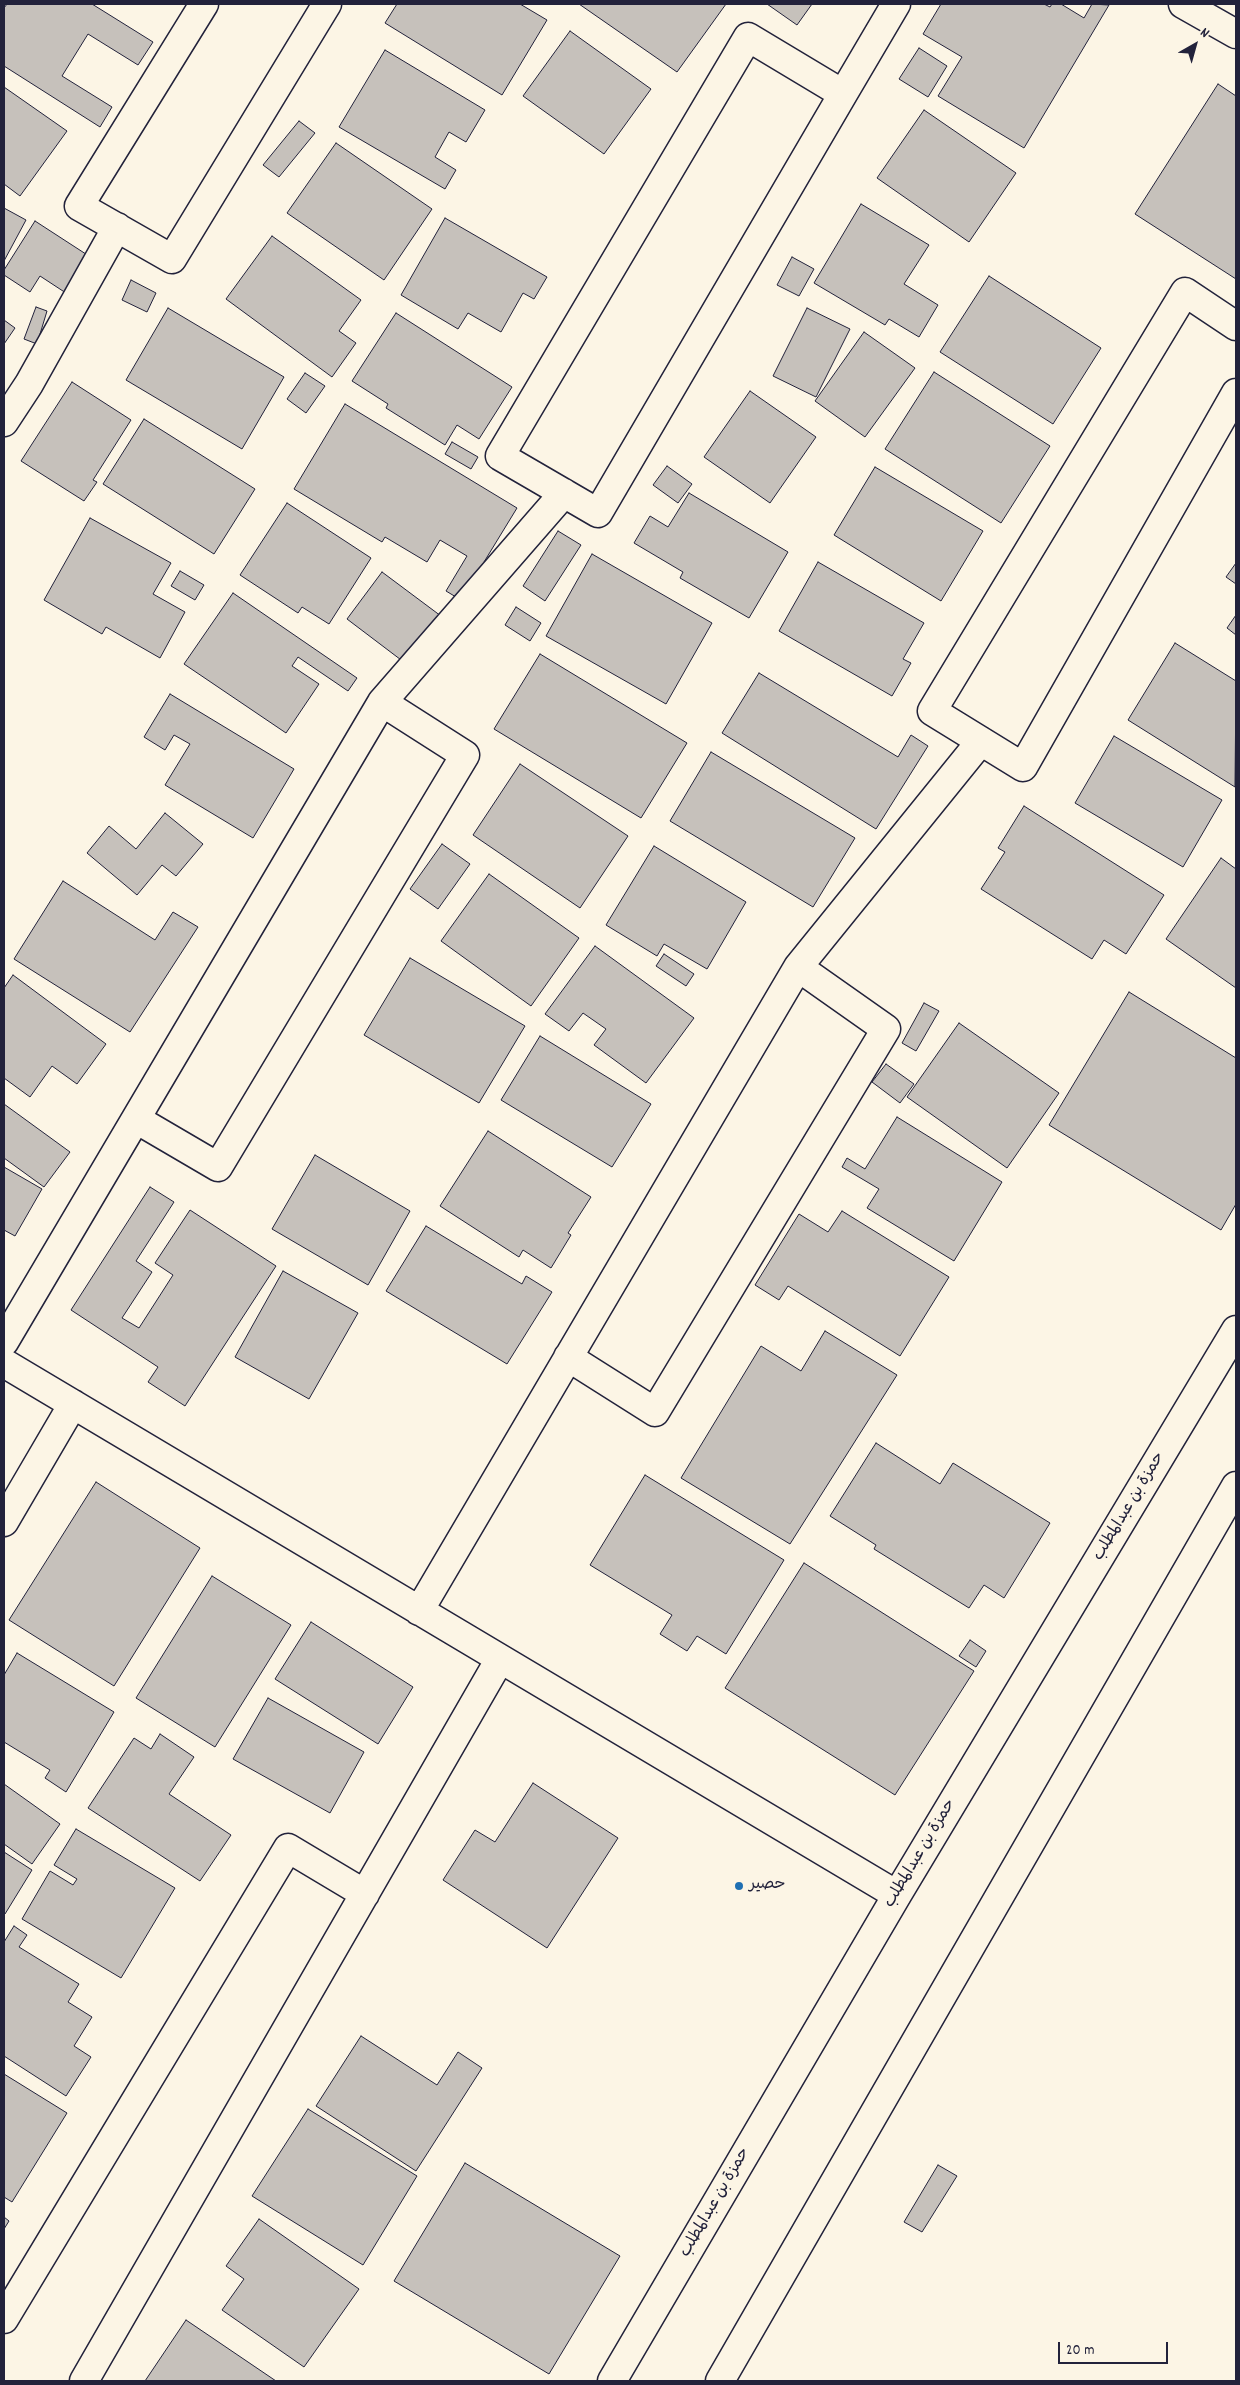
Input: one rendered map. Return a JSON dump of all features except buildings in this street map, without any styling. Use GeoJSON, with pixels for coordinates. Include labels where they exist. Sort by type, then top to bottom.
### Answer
{"type":"FeatureCollection","features":[{"type":"Feature","properties":{"kind":"street"},"geometry":{"type":"LineString","coordinates":[[204,4],[79,206],[172,259],[326,4]]}},
{"type":"Feature","properties":{"kind":"street"},"geometry":{"type":"LineString","coordinates":[[843,94],[748,37],[500,456],[598,513],[896,4]]}},
{"type":"Feature","properties":{"kind":"street"},"geometry":{"type":"LineString","coordinates":[[1183,4],[1236,34]]}},
{"type":"Feature","properties":{"kind":"street"},"geometry":{"type":"LineString","coordinates":[[4,422],[29,384],[117,227]]}},
{"type":"Feature","properties":{"kind":"street"},"geometry":{"type":"LineString","coordinates":[[1236,326],[1185,292],[932,711],[1023,767],[1236,393]]}},
{"type":"Feature","properties":{"kind":"street"},"geometry":{"type":"LineString","coordinates":[[4,1342],[382,702],[564,493]]}},
{"type":"Feature","properties":{"kind":"street"},"geometry":{"type":"LineString","coordinates":[[136,1119],[218,1167],[465,755],[382,702]]}},
{"type":"Feature","properties":{"kind":"street"},"geometry":{"type":"LineString","coordinates":[[419,1611],[798,967],[981,741]]}},
{"type":"Feature","properties":{"kind":"street"},"geometry":{"type":"LineString","coordinates":[[568,1357],[655,1412],[886,1029],[798,967]]}},
{"type":"Feature","properties":{"kind":"street","name":"حمزة بن عبدالمطلب"},"geometry":{"type":"LineString","coordinates":[[612,2381],[897,1895],[1234,1340]]}},
{"type":"Feature","properties":{"kind":"street"},"geometry":{"type":"LineString","coordinates":[[4,1363],[897,1895]]}},
{"type":"Feature","properties":{"kind":"street"},"geometry":{"type":"LineString","coordinates":[[4,1522],[73,1404]]}},
{"type":"Feature","properties":{"kind":"street"},"geometry":{"type":"LineString","coordinates":[[720,2381],[1236,1486]]}},
{"type":"Feature","properties":{"kind":"street"},"geometry":{"type":"LineString","coordinates":[[84,2381],[500,1659]]}},
{"type":"Feature","properties":{"kind":"street"},"geometry":{"type":"LineString","coordinates":[[4,2319],[288,1848],[364,1894]]}},
{"type":"Feature","properties":{"kind":"place","name":"حصير"},"geometry":{"type":"Point","coordinates":[739,1886]}}]}
